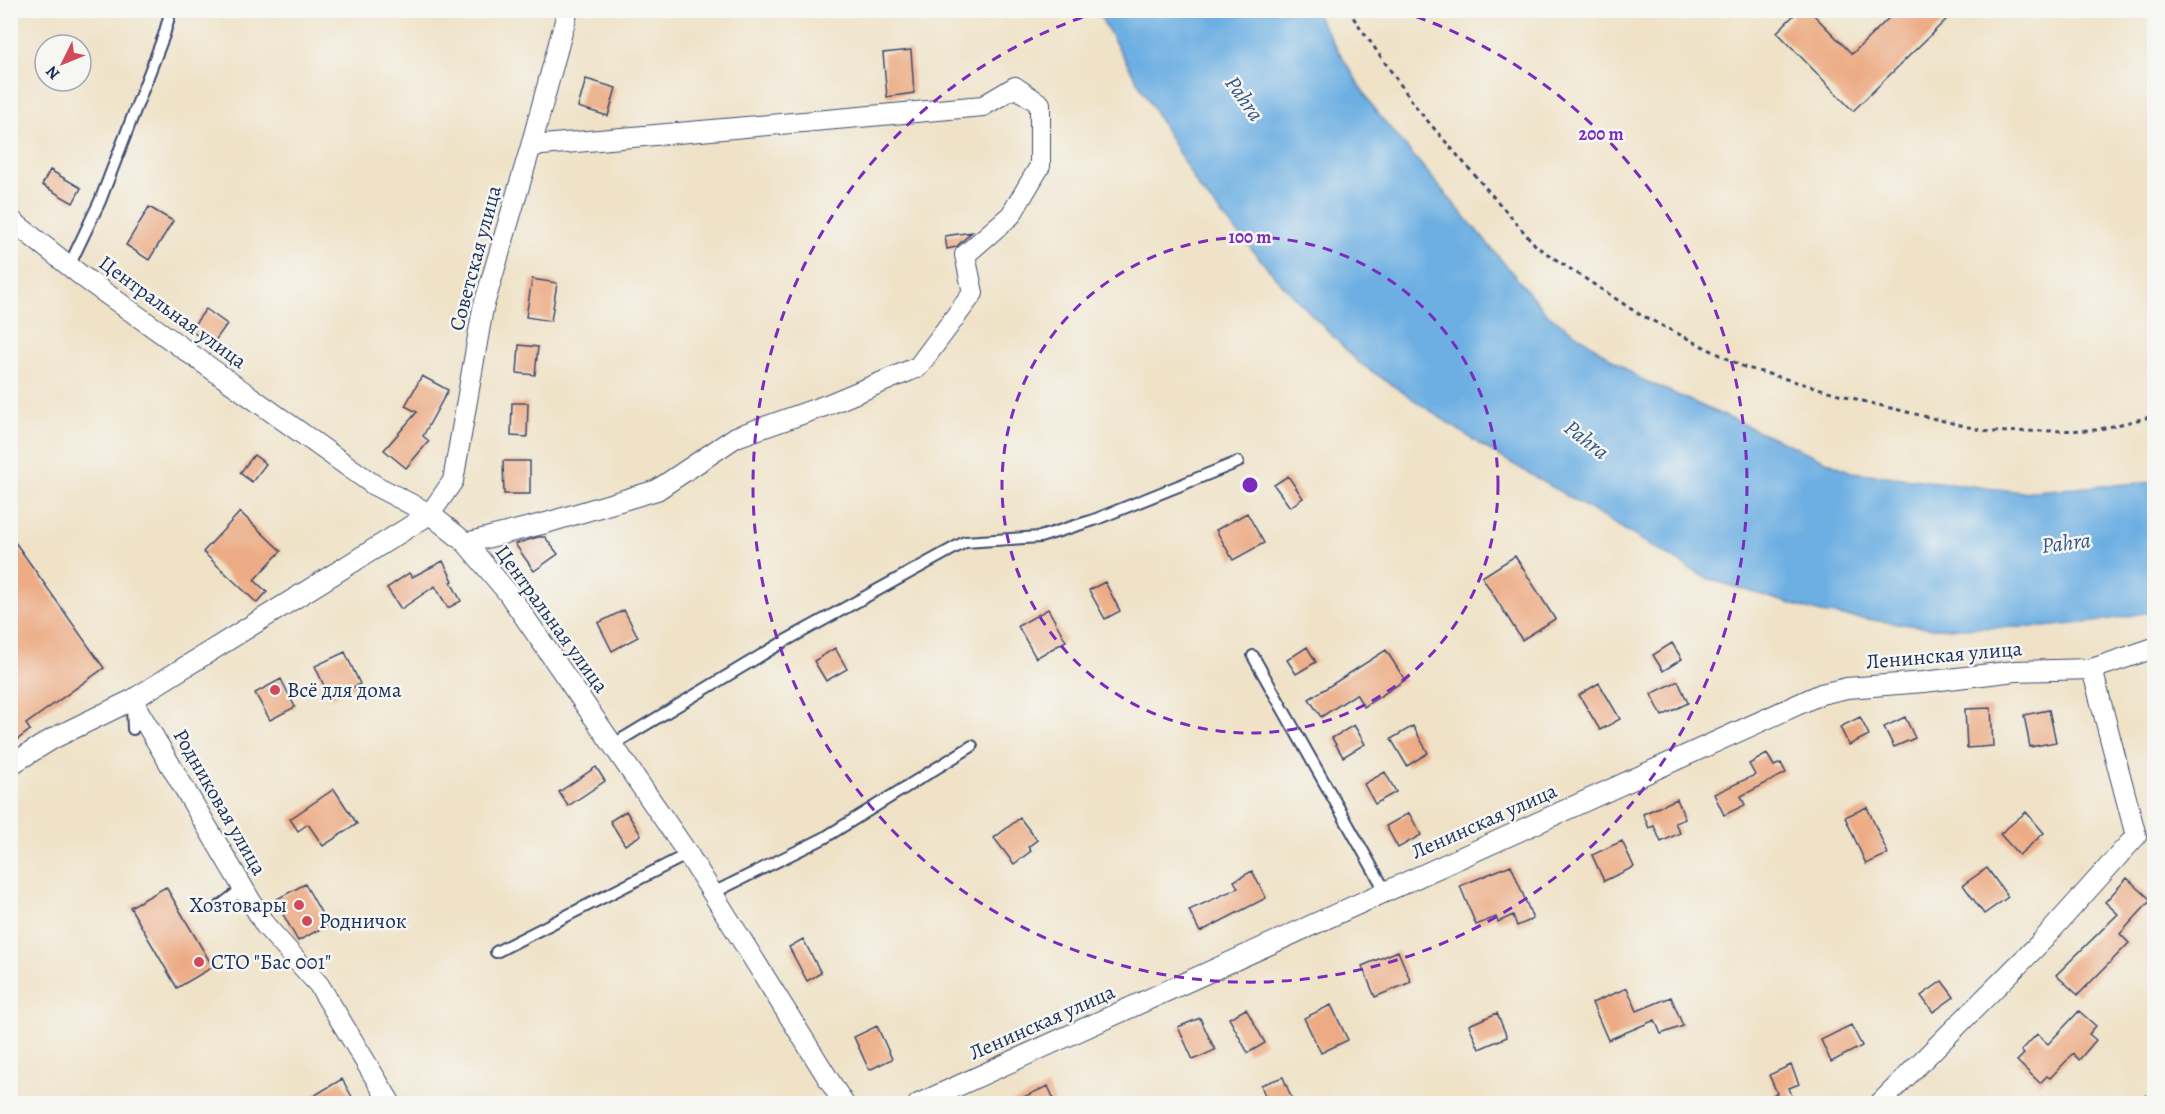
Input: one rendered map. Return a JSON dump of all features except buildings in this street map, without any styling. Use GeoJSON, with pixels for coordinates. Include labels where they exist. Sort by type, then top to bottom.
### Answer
{"type":"FeatureCollection","features":[{"type":"Feature","properties":{"kind":"street","name":"Советская улица"},"geometry":{"type":"LineString","coordinates":[[430,514],[453,481],[483,308],[568,10]]}},
{"type":"Feature","properties":{"kind":"street"},"geometry":{"type":"LineString","coordinates":[[466,543],[546,523],[657,490],[736,437],[827,405],[918,367],[973,293],[965,255],[1011,215],[1040,166],[1040,104],[1015,87],[983,106],[531,146]]}},
{"type":"Feature","properties":{"kind":"street","name":"Центральная улица"},"geometry":{"type":"LineString","coordinates":[[10,219],[69,266],[374,485],[430,514],[466,543],[508,593],[713,892],[843,1104]]}},
{"type":"Feature","properties":{"kind":"street"},"geometry":{"type":"LineString","coordinates":[[10,765],[54,738],[132,700],[430,514]]}},
{"type":"Feature","properties":{"kind":"street","name":"Ленинская улица"},"geometry":{"type":"LineString","coordinates":[[918,1104],[1821,694],[1847,687],[1924,682],[2015,671],[2092,669],[2154,648]]}},
{"type":"Feature","properties":{"kind":"street"},"geometry":{"type":"LineString","coordinates":[[1880,1104],[2041,942],[2136,836],[2092,669]]}},
{"type":"Feature","properties":{"kind":"street","name":"Родниковая улица"},"geometry":{"type":"LineString","coordinates":[[132,700],[265,925],[319,985],[391,1104]]}},
{"type":"Feature","properties":{"kind":"lane"},"geometry":{"type":"LineString","coordinates":[[69,266],[100,201],[164,35],[171,10]]}},
{"type":"Feature","properties":{"kind":"lane"},"geometry":{"type":"LineString","coordinates":[[612,745],[784,641],[965,542],[1040,537],[1094,520],[1238,462]]}},
{"type":"Feature","properties":{"kind":"lane"},"geometry":{"type":"LineString","coordinates":[[1253,656],[1386,892]]}},
{"type":"Feature","properties":{"kind":"lane"},"geometry":{"type":"LineString","coordinates":[[132,700],[133,729]]}},
{"type":"Feature","properties":{"kind":"lane"},"geometry":{"type":"LineString","coordinates":[[713,892],[824,838],[972,746]]}},
{"type":"Feature","properties":{"kind":"lane"},"geometry":{"type":"LineString","coordinates":[[496,952],[688,855]]}},
{"type":"Feature","properties":{"kind":"lane"},"geometry":{"type":"LineString","coordinates":[[220,906],[242,889]]}},
{"type":"Feature","properties":{"kind":"path"},"geometry":{"type":"LineString","coordinates":[[1348,10],[1419,111],[1537,247],[1639,314],[1744,367],[1870,403],[1989,432],[2096,430],[2154,416]]}},
{"type":"Feature","properties":{"kind":"path"},"geometry":{"type":"LineString","coordinates":[[2137,1104],[2154,1089]]}},
{"type":"Feature","properties":{"kind":"water","name":"Pahra"},"geometry":{"type":"Polygon","coordinates":[[[1097,11],[1314,11],[1374,109],[1546,313],[1639,378],[1851,472],[2022,492],[2154,482],[2154,611],[2094,622],[2043,627],[1933,628],[1821,613],[1706,578],[1481,445],[1358,362],[1278,280],[1199,188],[1097,11]]]}},
{"type":"Feature","properties":{"kind":"place","name":"Всё для дома"},"geometry":{"type":"Point","coordinates":[275,690]}},
{"type":"Feature","properties":{"kind":"place","name":"Хозтовары"},"geometry":{"type":"Point","coordinates":[299,905]}},
{"type":"Feature","properties":{"kind":"place","name":"Родничок"},"geometry":{"type":"Point","coordinates":[307,921]}},
{"type":"Feature","properties":{"kind":"place","name":"СТО \"Бас 001\""},"geometry":{"type":"Point","coordinates":[199,962]}}]}
